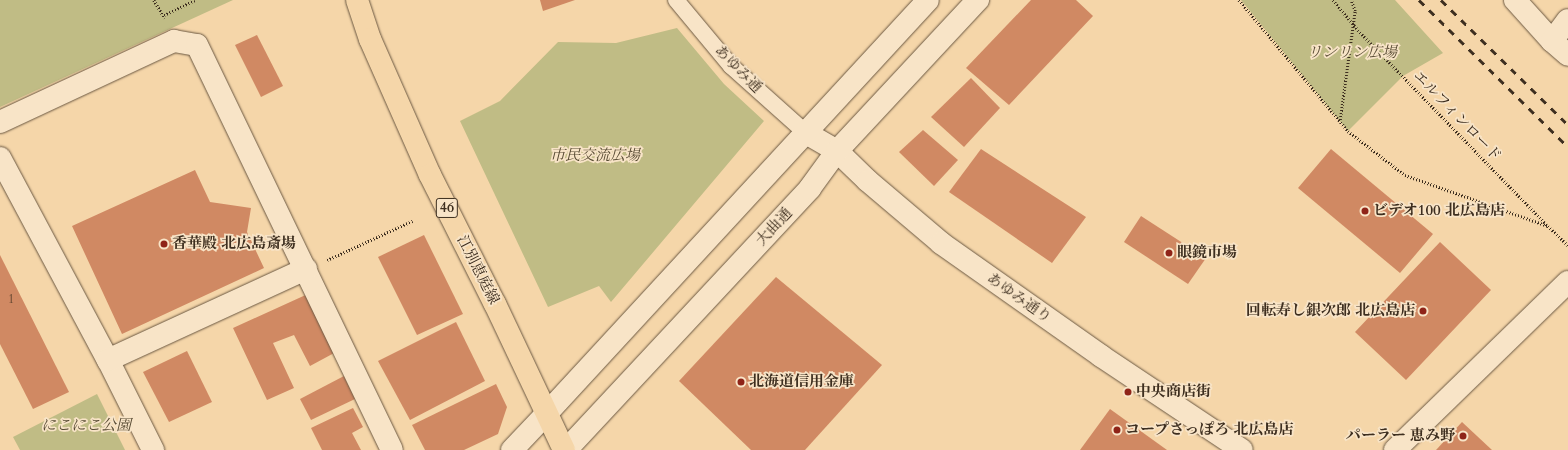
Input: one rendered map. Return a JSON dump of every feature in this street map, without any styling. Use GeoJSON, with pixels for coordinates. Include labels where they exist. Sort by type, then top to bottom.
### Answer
{"type":"FeatureCollection","features":[{"type":"Feature","properties":{"kind":"main road","name":"江別恵庭線"},"geometry":{"type":"LineString","coordinates":[[358,0],[370,39],[430,175],[548,412],[565,450]]}},
{"type":"Feature","properties":{"kind":"street"},"geometry":{"type":"LineString","coordinates":[[512,450],[928,0]]}},
{"type":"Feature","properties":{"kind":"street","name":"大曲通"},"geometry":{"type":"LineString","coordinates":[[565,450],[810,188],[837,152],[978,0]]}},
{"type":"Feature","properties":{"kind":"street"},"geometry":{"type":"LineString","coordinates":[[1514,0],[1552,41],[1568,55]]}},
{"type":"Feature","properties":{"kind":"street"},"geometry":{"type":"LineString","coordinates":[[1552,41],[1568,20]]}},
{"type":"Feature","properties":{"kind":"street"},"geometry":{"type":"LineString","coordinates":[[0,122],[174,41],[197,45],[392,450]]}},
{"type":"Feature","properties":{"kind":"street","name":"あゆみ通り"},"geometry":{"type":"LineString","coordinates":[[806,133],[837,152],[868,181],[941,243],[1101,356],[1242,450]]}},
{"type":"Feature","properties":{"kind":"street"},"geometry":{"type":"LineString","coordinates":[[0,158],[108,360],[153,450]]}},
{"type":"Feature","properties":{"kind":"street"},"geometry":{"type":"LineString","coordinates":[[108,360],[306,269]]}},
{"type":"Feature","properties":{"kind":"street"},"geometry":{"type":"LineString","coordinates":[[1395,450],[1568,282]]}},
{"type":"Feature","properties":{"kind":"lane","name":"あゆみ通"},"geometry":{"type":"LineString","coordinates":[[676,0],[731,66],[806,133]]}},
{"type":"Feature","properties":{"kind":"path"},"geometry":{"type":"LineString","coordinates":[[164,15],[195,0]]}},
{"type":"Feature","properties":{"kind":"path"},"geometry":{"type":"LineString","coordinates":[[1239,0],[1348,131],[1405,176],[1548,226]]}},
{"type":"Feature","properties":{"kind":"path","name":"エルフィンロード"},"geometry":{"type":"LineString","coordinates":[[1333,0],[1358,30],[1568,245]]}},
{"type":"Feature","properties":{"kind":"path"},"geometry":{"type":"LineString","coordinates":[[1340,120],[1355,11],[1351,0]]}},
{"type":"Feature","properties":{"kind":"path"},"geometry":{"type":"LineString","coordinates":[[306,269],[412,221]]}},
{"type":"Feature","properties":{"kind":"green space"},"geometry":{"type":"Polygon","coordinates":[[[0,0],[233,0],[0,107],[0,0]]]}},
{"type":"Feature","properties":{"kind":"green space","name":"リンリン広場"},"geometry":{"type":"Polygon","coordinates":[[[1241,0],[1395,0],[1443,53],[1403,76],[1348,131],[1241,0]]]}},
{"type":"Feature","properties":{"kind":"green space","name":"市民交流広場"},"geometry":{"type":"Polygon","coordinates":[[[677,28],[724,84],[764,121],[611,302],[599,286],[548,307],[460,121],[500,101],[558,42],[616,43],[677,28]]]}},
{"type":"Feature","properties":{"kind":"green space","name":"にこにこ公園"},"geometry":{"type":"Polygon","coordinates":[[[97,394],[125,450],[20,450],[13,437],[97,394]]]}},
{"type":"Feature","properties":{"kind":"building"},"geometry":{"type":"Polygon","coordinates":[[[540,0],[575,0],[543,11],[540,0]]]}},
{"type":"Feature","properties":{"kind":"building"},"geometry":{"type":"Polygon","coordinates":[[[1031,0],[1076,0],[1093,16],[1009,105],[966,68],[1031,0]]]}},
{"type":"Feature","properties":{"kind":"building"},"geometry":{"type":"Polygon","coordinates":[[[257,35],[283,86],[261,97],[235,45],[257,35]]]}},
{"type":"Feature","properties":{"kind":"building"},"geometry":{"type":"Polygon","coordinates":[[[971,78],[1000,108],[964,147],[931,117],[971,78]]]}},
{"type":"Feature","properties":{"kind":"building"},"geometry":{"type":"Polygon","coordinates":[[[923,130],[958,160],[934,186],[899,152],[923,130]]]}},
{"type":"Feature","properties":{"kind":"building"},"geometry":{"type":"Polygon","coordinates":[[[981,149],[1086,217],[1052,263],[949,192],[981,149]]]}},
{"type":"Feature","properties":{"kind":"building","name":"ビデオ100 北広島店"},"geometry":{"type":"Polygon","coordinates":[[[1331,149],[1433,234],[1400,273],[1298,188],[1331,149]]]}},
{"type":"Feature","properties":{"kind":"building"},"geometry":{"type":"Polygon","coordinates":[[[195,170],[210,202],[251,208],[247,232],[264,268],[122,334],[72,226],[195,170]]]}},
{"type":"Feature","properties":{"kind":"building"},"geometry":{"type":"Polygon","coordinates":[[[1141,216],[1206,258],[1188,284],[1124,242],[1141,216]]]}},
{"type":"Feature","properties":{"kind":"building"},"geometry":{"type":"Polygon","coordinates":[[[424,235],[463,314],[417,335],[378,257],[424,235]]]}},
{"type":"Feature","properties":{"kind":"building","name":"回転寿し銀次郎 北広島店"},"geometry":{"type":"Polygon","coordinates":[[[1440,242],[1491,290],[1406,380],[1355,332],[1440,242]]]}},
{"type":"Feature","properties":{"kind":"building"},"geometry":{"type":"Polygon","coordinates":[[[0,255],[69,392],[33,409],[0,344],[0,255]]]}},
{"type":"Feature","properties":{"kind":"building"},"geometry":{"type":"Polygon","coordinates":[[[776,277],[882,365],[805,450],[751,450],[679,381],[776,277]]]}},
{"type":"Feature","properties":{"kind":"building"},"geometry":{"type":"Polygon","coordinates":[[[310,293],[336,352],[310,366],[294,335],[273,343],[294,388],[267,400],[233,328],[310,293]]]}},
{"type":"Feature","properties":{"kind":"building"},"geometry":{"type":"Polygon","coordinates":[[[456,322],[485,381],[410,420],[378,361],[456,322]]]}},
{"type":"Feature","properties":{"kind":"building"},"geometry":{"type":"Polygon","coordinates":[[[187,351],[212,402],[169,422],[143,372],[187,351]]]}},
{"type":"Feature","properties":{"kind":"building"},"geometry":{"type":"Polygon","coordinates":[[[344,376],[355,399],[311,420],[300,399],[344,376]]]}},
{"type":"Feature","properties":{"kind":"building"},"geometry":{"type":"Polygon","coordinates":[[[496,384],[507,407],[498,434],[464,450],[425,450],[412,425],[496,384]]]}},
{"type":"Feature","properties":{"kind":"building"},"geometry":{"type":"Polygon","coordinates":[[[353,408],[363,427],[352,433],[361,450],[322,450],[311,428],[353,408]]]}},
{"type":"Feature","properties":{"kind":"building","name":"コープさっぽろ 北広島店"},"geometry":{"type":"Polygon","coordinates":[[[1110,409],[1167,450],[1080,450],[1110,409]]]}},
{"type":"Feature","properties":{"kind":"building","name":"パーラー 恵み野"},"geometry":{"type":"Polygon","coordinates":[[[1462,422],[1492,450],[1436,450],[1462,422]]]}},
{"type":"Feature","properties":{"kind":"railway"},"geometry":{"type":"LineString","coordinates":[[1419,0],[1568,147]]}},
{"type":"Feature","properties":{"kind":"railway"},"geometry":{"type":"LineString","coordinates":[[1441,0],[1568,125]]}},
{"type":"Feature","properties":{"kind":"place","name":"ビデオ100 北広島店"},"geometry":{"type":"Point","coordinates":[1365,211]}},
{"type":"Feature","properties":{"kind":"place","name":"香華殿 北広島斎場"},"geometry":{"type":"Point","coordinates":[164,244]}},
{"type":"Feature","properties":{"kind":"place","name":"眼鏡市場"},"geometry":{"type":"Point","coordinates":[1169,253]}},
{"type":"Feature","properties":{"kind":"place","name":"回転寿し銀次郎 北広島店"},"geometry":{"type":"Point","coordinates":[1423,311]}},
{"type":"Feature","properties":{"kind":"place","name":"北海道信用金庫"},"geometry":{"type":"Point","coordinates":[741,382]}},
{"type":"Feature","properties":{"kind":"place","name":"中央商店街"},"geometry":{"type":"Point","coordinates":[1128,392]}},
{"type":"Feature","properties":{"kind":"place","name":"コープさっぽろ 北広島店"},"geometry":{"type":"Point","coordinates":[1117,430]}},
{"type":"Feature","properties":{"kind":"place","name":"パーラー 恵み野"},"geometry":{"type":"Point","coordinates":[1463,436]}}]}
